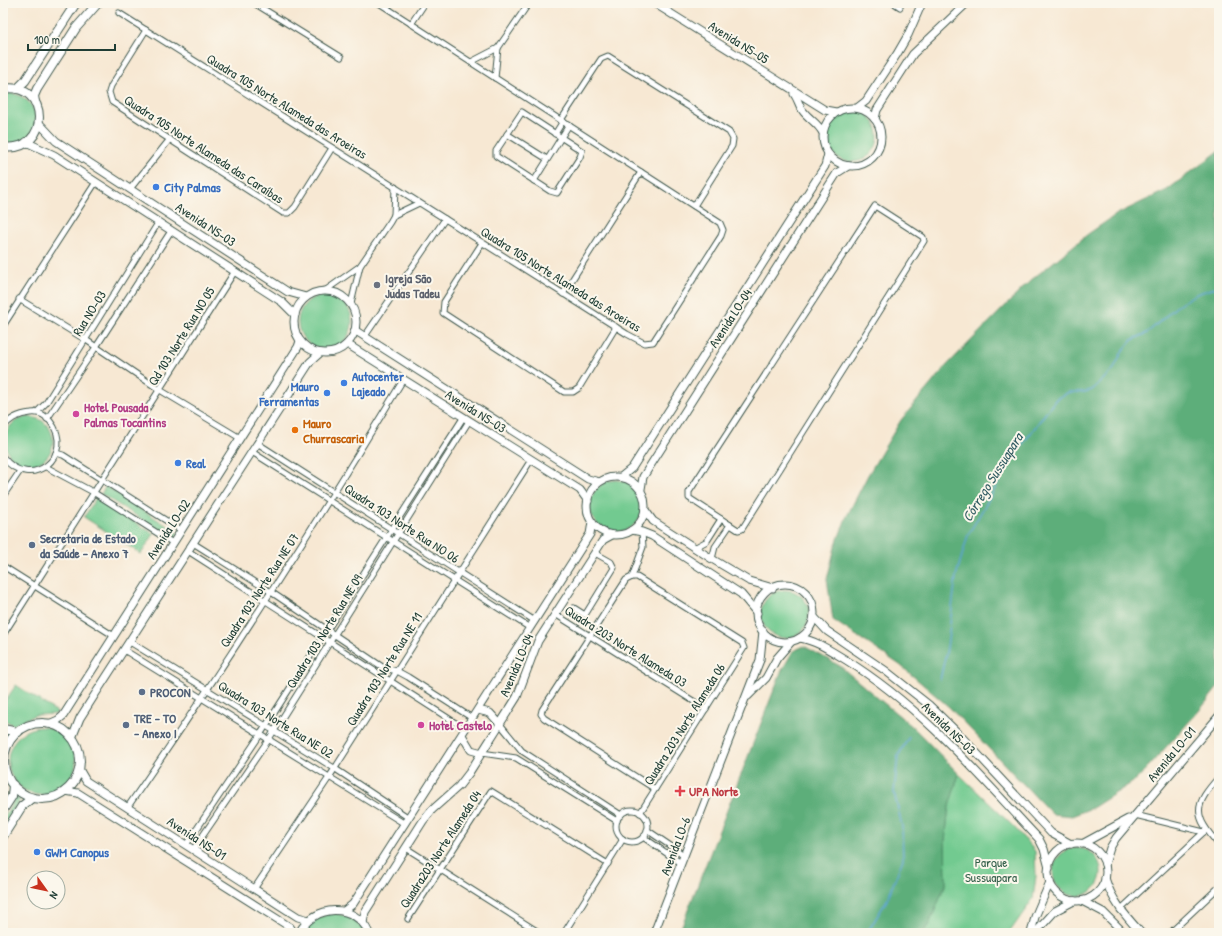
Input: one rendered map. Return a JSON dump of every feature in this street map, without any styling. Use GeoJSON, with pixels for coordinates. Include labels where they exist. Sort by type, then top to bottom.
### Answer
{"type":"FeatureCollection","features":[{"type":"Feature","properties":{"kind":"main road"},"geometry":{"type":"LineString","coordinates":[[17,89],[26,82],[76,3]]}},
{"type":"Feature","properties":{"kind":"main road"},"geometry":{"type":"LineString","coordinates":[[4,148],[18,146],[26,142],[34,135],[39,123],[39,112],[34,96],[37,89],[76,28],[98,3]]}},
{"type":"Feature","properties":{"kind":"main road"},"geometry":{"type":"LineString","coordinates":[[3,89],[17,89],[28,94],[35,102]]}},
{"type":"Feature","properties":{"kind":"main road"},"geometry":{"type":"LineString","coordinates":[[34,724],[49,724],[63,730],[72,738],[79,753],[79,769],[74,782],[65,791],[50,798],[32,798],[23,794],[13,786],[5,769],[4,750],[18,732],[34,724]]}},
{"type":"Feature","properties":{"kind":"main road"},"geometry":{"type":"LineString","coordinates":[[3,729],[18,732]]}},
{"type":"Feature","properties":{"kind":"main road"},"geometry":{"type":"LineString","coordinates":[[3,810],[12,796],[13,786]]}},
{"type":"Feature","properties":{"kind":"main road"},"geometry":{"type":"LineString","coordinates":[[3,836],[22,806],[32,798]]}},
{"type":"Feature","properties":{"kind":"street"},"geometry":{"type":"LineString","coordinates":[[254,3],[341,57]]}},
{"type":"Feature","properties":{"kind":"street","name":"Quadra 105 Norte Alameda das Aroeiras"},"geometry":{"type":"LineString","coordinates":[[119,13],[563,294],[616,327],[644,343],[650,344],[656,339],[723,234],[720,224],[562,120],[379,3]]}},
{"type":"Feature","properties":{"kind":"street"},"geometry":{"type":"LineString","coordinates":[[411,24],[425,3]]}},
{"type":"Feature","properties":{"kind":"street"},"geometry":{"type":"LineString","coordinates":[[471,62],[498,48],[529,3]]}},
{"type":"Feature","properties":{"kind":"street","name":"Avenida NS-05"},"geometry":{"type":"LineString","coordinates":[[654,3],[825,110],[836,112]]}},
{"type":"Feature","properties":{"kind":"street"},"geometry":{"type":"LineString","coordinates":[[894,3],[900,7]]}},
{"type":"Feature","properties":{"kind":"street"},"geometry":{"type":"LineString","coordinates":[[857,108],[866,101],[899,50],[922,3]]}},
{"type":"Feature","properties":{"kind":"street"},"geometry":{"type":"LineString","coordinates":[[875,119],[877,110],[913,54],[967,3]]}},
{"type":"Feature","properties":{"kind":"street","name":"Quadra 105 Norte Alameda das Caraíbas"},"geometry":{"type":"LineString","coordinates":[[146,30],[111,86],[110,98],[114,104],[284,214],[292,211],[295,207],[332,148]]}},
{"type":"Feature","properties":{"kind":"street"},"geometry":{"type":"LineString","coordinates":[[495,78],[498,48]]}},
{"type":"Feature","properties":{"kind":"street"},"geometry":{"type":"LineString","coordinates":[[555,134],[562,120],[601,59],[608,56],[729,132],[734,139],[732,146],[694,206]]}},
{"type":"Feature","properties":{"kind":"street","name":"Avenida NS-05"},"geometry":{"type":"LineString","coordinates":[[790,89],[799,100],[802,110],[823,133],[823,142],[828,154]]}},
{"type":"Feature","properties":{"kind":"street"},"geometry":{"type":"LineString","coordinates":[[823,133],[827,121],[836,112],[846,108],[857,108],[866,111],[875,119],[881,135],[877,152],[865,163],[856,166],[848,166],[836,162],[828,154]]}},
{"type":"Feature","properties":{"kind":"street"},"geometry":{"type":"LineString","coordinates":[[522,112],[555,134],[580,149],[582,153],[557,193],[550,191],[496,156],[496,151],[522,112]]}},
{"type":"Feature","properties":{"kind":"street","name":"Avenida NS-03"},"geometry":{"type":"LineString","coordinates":[[39,123],[56,141],[288,292],[306,297]]}},
{"type":"Feature","properties":{"kind":"street"},"geometry":{"type":"LineString","coordinates":[[534,181],[560,137],[569,125]]}},
{"type":"Feature","properties":{"kind":"street"},"geometry":{"type":"LineString","coordinates":[[507,134],[547,159]]}},
{"type":"Feature","properties":{"kind":"street"},"geometry":{"type":"LineString","coordinates":[[130,189],[170,139]]}},
{"type":"Feature","properties":{"kind":"street","name":"Avenida NS-03"},"geometry":{"type":"LineString","coordinates":[[26,142],[47,151],[235,271],[282,302],[295,315]]}},
{"type":"Feature","properties":{"kind":"street","name":"Avenida LO-04"},"geometry":{"type":"LineString","coordinates":[[621,477],[632,468],[817,179],[828,161],[828,154]]}},
{"type":"Feature","properties":{"kind":"street","name":"Avenida LO-04"},"geometry":{"type":"LineString","coordinates":[[641,489],[643,477],[838,172],[848,166]]}},
{"type":"Feature","properties":{"kind":"street"},"geometry":{"type":"LineString","coordinates":[[563,294],[642,172]]}},
{"type":"Feature","properties":{"kind":"street"},"geometry":{"type":"LineString","coordinates":[[3,326],[19,299],[96,182]]}},
{"type":"Feature","properties":{"kind":"street"},"geometry":{"type":"LineString","coordinates":[[394,187],[394,215]]}},
{"type":"Feature","properties":{"kind":"street"},"geometry":{"type":"LineString","coordinates":[[351,304],[360,266],[394,215],[419,203]]}},
{"type":"Feature","properties":{"kind":"street"},"geometry":{"type":"LineString","coordinates":[[876,206],[923,237],[924,241],[742,529],[738,530],[730,525],[689,498],[689,492],[872,207],[876,206]]}},
{"type":"Feature","properties":{"kind":"street"},"geometry":{"type":"LineString","coordinates":[[365,336],[445,219]]}},
{"type":"Feature","properties":{"kind":"street","name":"Rua NO-03"},"geometry":{"type":"LineString","coordinates":[[37,412],[46,403],[158,223]]}},
{"type":"Feature","properties":{"kind":"street"},"geometry":{"type":"LineString","coordinates":[[48,419],[96,347],[170,230]]}},
{"type":"Feature","properties":{"kind":"street"},"geometry":{"type":"LineString","coordinates":[[482,243],[444,302],[443,313],[564,392],[573,392],[578,388],[616,327]]}},
{"type":"Feature","properties":{"kind":"street"},"geometry":{"type":"LineString","coordinates":[[320,353],[300,341],[294,325],[295,315],[299,305],[306,297],[315,292],[326,290],[360,266]]}},
{"type":"Feature","properties":{"kind":"street","name":"Qd 103 Norte Rua NO 05"},"geometry":{"type":"LineString","coordinates":[[3,635],[101,479],[160,390],[235,271]]}},
{"type":"Feature","properties":{"kind":"street"},"geometry":{"type":"LineString","coordinates":[[72,738],[84,712],[310,362],[320,353],[336,351],[347,344],[356,330],[356,318],[351,304],[340,294],[326,290]]}},
{"type":"Feature","properties":{"kind":"street"},"geometry":{"type":"LineString","coordinates":[[19,299],[86,340],[160,390],[240,438]]}},
{"type":"Feature","properties":{"kind":"street","name":"Avenida NS-03"},"geometry":{"type":"LineString","coordinates":[[356,330],[588,479],[599,482]]}},
{"type":"Feature","properties":{"kind":"street","name":"Avenida LO-02"},"geometry":{"type":"LineString","coordinates":[[49,724],[62,717],[298,347],[300,341]]}},
{"type":"Feature","properties":{"kind":"street","name":"Avenida NS-03"},"geometry":{"type":"LineString","coordinates":[[347,344],[466,420],[580,490],[588,501]]}},
{"type":"Feature","properties":{"kind":"street","name":"Quadra 103 Norte Rua NE 07"},"geometry":{"type":"LineString","coordinates":[[127,808],[203,699],[330,501],[404,380]]}},
{"type":"Feature","properties":{"kind":"street"},"geometry":{"type":"LineString","coordinates":[[3,428],[5,422],[25,413],[37,412],[48,419],[58,435],[56,453],[46,467],[37,471],[20,471],[4,461]]}},
{"type":"Feature","properties":{"kind":"street","name":"Quadra 103 Norte Rua NE 09"},"geometry":{"type":"LineString","coordinates":[[186,846],[323,638],[391,530],[466,420]]}},
{"type":"Feature","properties":{"kind":"street","name":"Quadra 103 Norte Rua NE 09"},"geometry":{"type":"LineString","coordinates":[[193,850],[269,739],[394,541],[466,420]]}},
{"type":"Feature","properties":{"kind":"street","name":"Quadra 103 Norte Rua NO 06"},"geometry":{"type":"LineString","coordinates":[[257,443],[535,621]]}},
{"type":"Feature","properties":{"kind":"street","name":"Quadra 103 Norte Rua NO 06"},"geometry":{"type":"LineString","coordinates":[[252,452],[530,628]]}},
{"type":"Feature","properties":{"kind":"street"},"geometry":{"type":"LineString","coordinates":[[56,453],[101,479],[181,530]]}},
{"type":"Feature","properties":{"kind":"street","name":"Quadra 103 Norte Rua NE 11"},"geometry":{"type":"LineString","coordinates":[[254,889],[330,776],[531,460]]}},
{"type":"Feature","properties":{"kind":"street"},"geometry":{"type":"LineString","coordinates":[[46,467],[93,492],[173,543]]}},
{"type":"Feature","properties":{"kind":"street"},"geometry":{"type":"LineString","coordinates":[[3,496],[20,471]]}},
{"type":"Feature","properties":{"kind":"street"},"geometry":{"type":"LineString","coordinates":[[609,477],[621,477],[633,482],[641,489],[645,500],[645,510],[640,523],[632,530],[623,534],[612,535],[601,531],[592,522],[588,513],[588,501],[591,491],[599,482],[609,477]]}},
{"type":"Feature","properties":{"kind":"street","name":"Avenida NS-03"},"geometry":{"type":"LineString","coordinates":[[645,510],[653,521],[749,581],[773,588],[787,585],[802,590],[812,604],[814,617],[827,631],[886,671],[929,705],[958,733],[1051,833],[1071,844],[1082,844]]}},
{"type":"Feature","properties":{"kind":"street"},"geometry":{"type":"LineString","coordinates":[[694,548],[708,541],[721,519]]}},
{"type":"Feature","properties":{"kind":"street","name":"Avenida LO-04"},"geometry":{"type":"LineString","coordinates":[[344,911],[353,904],[535,621],[590,534],[592,522]]}},
{"type":"Feature","properties":{"kind":"street"},"geometry":{"type":"LineString","coordinates":[[712,559],[715,548],[730,525]]}},
{"type":"Feature","properties":{"kind":"street"},"geometry":{"type":"LineString","coordinates":[[632,530],[642,532],[741,594],[757,613]]}},
{"type":"Feature","properties":{"kind":"street"},"geometry":{"type":"LineString","coordinates":[[642,532],[643,545],[632,577],[626,580],[590,635],[542,710],[542,716],[655,789]]}},
{"type":"Feature","properties":{"kind":"street","name":"Avenida LO-04"},"geometry":{"type":"LineString","coordinates":[[363,923],[364,912],[428,814],[459,786],[482,753],[518,695],[535,647],[594,553],[603,540],[612,535]]}},
{"type":"Feature","properties":{"kind":"street"},"geometry":{"type":"LineString","coordinates":[[193,543],[271,592],[384,668],[397,671],[472,718]]}},
{"type":"Feature","properties":{"kind":"street"},"geometry":{"type":"LineString","coordinates":[[188,551],[390,681],[463,732],[471,750],[516,758],[617,821]]}},
{"type":"Feature","properties":{"kind":"street"},"geometry":{"type":"LineString","coordinates":[[574,608],[583,615],[586,614],[614,568],[611,562],[594,553]]}},
{"type":"Feature","properties":{"kind":"street"},"geometry":{"type":"LineString","coordinates":[[3,566],[114,636]]}},
{"type":"Feature","properties":{"kind":"street","name":"Quadra 203 Norte Alameda 06"},"geometry":{"type":"LineString","coordinates":[[632,577],[637,577],[744,646],[743,651],[640,812]]}},
{"type":"Feature","properties":{"kind":"street"},"geometry":{"type":"LineString","coordinates":[[773,588],[762,597],[757,613],[758,623],[763,631],[776,640],[790,642]]}},
{"type":"Feature","properties":{"kind":"street","name":"Quadra 203 Norte Alameda 03"},"geometry":{"type":"LineString","coordinates":[[555,614],[706,709]]}},
{"type":"Feature","properties":{"kind":"street"},"geometry":{"type":"LineString","coordinates":[[744,700],[764,680],[777,658],[790,642],[800,638],[808,630],[814,617]]}},
{"type":"Feature","properties":{"kind":"street","name":"Avenida LO-6"},"geometry":{"type":"LineString","coordinates":[[654,933],[762,654],[763,631]]}},
{"type":"Feature","properties":{"kind":"street","name":"Avenida NS-03"},"geometry":{"type":"LineString","coordinates":[[800,638],[820,645],[859,669],[890,690],[926,721],[1039,839],[1044,848],[1049,868],[1050,882]]}},
{"type":"Feature","properties":{"kind":"street","name":"Quadra 103 Norte Rua NE 02"},"geometry":{"type":"LineString","coordinates":[[130,642],[265,727],[334,768],[407,821]]}},
{"type":"Feature","properties":{"kind":"street","name":"Quadra 103 Norte Rua NE 02"},"geometry":{"type":"LineString","coordinates":[[124,650],[260,735],[407,821]]}},
{"type":"Feature","properties":{"kind":"street"},"geometry":{"type":"LineString","coordinates":[[478,710],[490,713],[522,751],[621,814]]}},
{"type":"Feature","properties":{"kind":"street","name":"Avenida LO-01"},"geometry":{"type":"LineString","coordinates":[[1105,864],[1112,843],[1219,716]]}},
{"type":"Feature","properties":{"kind":"street","name":"Avenida NS-01"},"geometry":{"type":"LineString","coordinates":[[79,769],[85,781],[298,917],[309,920]]}},
{"type":"Feature","properties":{"kind":"street"},"geometry":{"type":"LineString","coordinates":[[1219,777],[1207,791],[1200,805],[1201,818],[1205,831],[1219,845]]}},
{"type":"Feature","properties":{"kind":"street","name":"Avenida NS-01"},"geometry":{"type":"LineString","coordinates":[[65,791],[78,793],[290,927],[294,933]]}},
{"type":"Feature","properties":{"kind":"street","name":"Quadra203 Norte Alameda 04"},"geometry":{"type":"LineString","coordinates":[[408,919],[491,791],[608,864]]}},
{"type":"Feature","properties":{"kind":"street","name":"Avenida LO-01"},"geometry":{"type":"LineString","coordinates":[[1082,844],[1121,824],[1141,807]]}},
{"type":"Feature","properties":{"kind":"street"},"geometry":{"type":"LineString","coordinates":[[630,810],[640,812],[646,820],[647,830],[642,837],[634,842],[623,839],[616,830],[617,821],[621,814],[630,810]]}},
{"type":"Feature","properties":{"kind":"street"},"geometry":{"type":"LineString","coordinates":[[1135,815],[1205,831]]}},
{"type":"Feature","properties":{"kind":"street"},"geometry":{"type":"LineString","coordinates":[[647,830],[684,854]]}},
{"type":"Feature","properties":{"kind":"street"},"geometry":{"type":"LineString","coordinates":[[1120,910],[1205,831]]}},
{"type":"Feature","properties":{"kind":"street"},"geometry":{"type":"LineString","coordinates":[[642,837],[681,863]]}},
{"type":"Feature","properties":{"kind":"street"},"geometry":{"type":"LineString","coordinates":[[564,933],[623,839]]}},
{"type":"Feature","properties":{"kind":"street"},"geometry":{"type":"LineString","coordinates":[[1049,868],[1057,852],[1071,844]]}},
{"type":"Feature","properties":{"kind":"street"},"geometry":{"type":"LineString","coordinates":[[1082,844],[1096,851],[1105,864],[1105,878],[1110,893],[1120,910],[1141,933]]}},
{"type":"Feature","properties":{"kind":"street"},"geometry":{"type":"LineString","coordinates":[[406,848],[540,933]]}},
{"type":"Feature","properties":{"kind":"street"},"geometry":{"type":"LineString","coordinates":[[1035,933],[1054,911],[1074,901],[1081,900],[1096,893],[1102,886],[1105,878]]}},
{"type":"Feature","properties":{"kind":"street"},"geometry":{"type":"LineString","coordinates":[[1031,933],[1035,917],[1050,882],[1060,895],[1074,901]]}},
{"type":"Feature","properties":{"kind":"street"},"geometry":{"type":"LineString","coordinates":[[1170,933],[1219,887]]}},
{"type":"Feature","properties":{"kind":"street"},"geometry":{"type":"LineString","coordinates":[[1081,900],[1103,912],[1124,933]]}},
{"type":"Feature","properties":{"kind":"street"},"geometry":{"type":"LineString","coordinates":[[299,933],[309,920],[325,911],[344,911],[354,915],[363,923],[369,933]]}},
{"type":"Feature","properties":{"kind":"green space"},"geometry":{"type":"Polygon","coordinates":[[[7,93],[17,95],[25,99],[35,112],[36,120],[34,128],[29,135],[17,143],[3,143],[3,94],[7,93]]]}},
{"type":"Feature","properties":{"kind":"green space"},"geometry":{"type":"Polygon","coordinates":[[[852,110],[862,112],[870,118],[876,126],[878,136],[876,146],[870,154],[862,160],[852,162],[842,160],[834,154],[828,146],[826,136],[828,126],[834,118],[842,112],[852,110]]]}},
{"type":"Feature","properties":{"kind":"green space"},"geometry":{"type":"Polygon","coordinates":[[[1219,151],[1219,686],[1199,711],[1136,780],[1094,807],[1072,816],[1052,814],[949,707],[900,665],[833,620],[827,579],[835,547],[846,518],[868,475],[901,420],[947,365],[1030,281],[1088,234],[1117,214],[1167,190],[1219,151]]]}},
{"type":"Feature","properties":{"kind":"green space"},"geometry":{"type":"Polygon","coordinates":[[[325,295],[335,297],[344,303],[350,312],[352,322],[350,332],[344,341],[335,347],[325,349],[315,347],[306,341],[300,332],[298,322],[300,312],[306,303],[315,297],[325,295]]]}},
{"type":"Feature","properties":{"kind":"green space"},"geometry":{"type":"Polygon","coordinates":[[[29,417],[38,419],[46,424],[51,432],[53,441],[51,450],[46,458],[38,463],[29,465],[20,463],[12,458],[7,450],[5,441],[7,432],[12,424],[20,419],[29,417]]]}},
{"type":"Feature","properties":{"kind":"green space"},"geometry":{"type":"Polygon","coordinates":[[[616,480],[626,482],[634,488],[640,496],[642,506],[640,516],[634,524],[626,530],[616,532],[606,530],[598,524],[592,516],[590,506],[592,496],[598,488],[606,482],[616,480]]]}},
{"type":"Feature","properties":{"kind":"green space"},"geometry":{"type":"Polygon","coordinates":[[[106,486],[178,533],[174,539],[101,494],[106,486]]]}},
{"type":"Feature","properties":{"kind":"green space"},"geometry":{"type":"Polygon","coordinates":[[[96,498],[154,534],[141,554],[84,517],[96,498]]]}},
{"type":"Feature","properties":{"kind":"green space"},"geometry":{"type":"Polygon","coordinates":[[[785,590],[794,592],[802,597],[807,605],[809,614],[807,623],[802,631],[794,636],[785,638],[776,636],[768,631],[763,623],[761,614],[763,605],[768,597],[776,592],[785,590]]]}},
{"type":"Feature","properties":{"kind":"green space"},"geometry":{"type":"Polygon","coordinates":[[[804,646],[840,666],[913,727],[959,774],[949,806],[945,841],[946,883],[930,922],[923,933],[679,933],[781,672],[793,651],[804,646]]]}},
{"type":"Feature","properties":{"kind":"green space"},"geometry":{"type":"Polygon","coordinates":[[[16,685],[57,712],[56,714],[35,715],[13,725],[3,719],[3,704],[16,685]]]}},
{"type":"Feature","properties":{"kind":"green space"},"geometry":{"type":"Polygon","coordinates":[[[42,727],[55,730],[66,737],[73,748],[76,761],[73,774],[66,785],[55,792],[42,795],[29,792],[18,785],[11,774],[8,761],[11,748],[18,737],[29,730],[42,727]]]}},
{"type":"Feature","properties":{"kind":"green space","name":"Parque Sussuapara"},"geometry":{"type":"Polygon","coordinates":[[[959,774],[1015,828],[1035,851],[1036,876],[1033,899],[1009,933],[923,933],[930,922],[946,883],[945,841],[949,806],[959,774]]]}},
{"type":"Feature","properties":{"kind":"green space"},"geometry":{"type":"Polygon","coordinates":[[[16,797],[20,800],[3,826],[3,819],[16,797]]]}},
{"type":"Feature","properties":{"kind":"green space"},"geometry":{"type":"Polygon","coordinates":[[[1077,848],[1086,850],[1094,855],[1099,863],[1101,872],[1099,881],[1094,889],[1086,894],[1077,896],[1068,894],[1060,889],[1055,881],[1053,872],[1055,863],[1060,855],[1068,850],[1077,848]]]}},
{"type":"Feature","properties":{"kind":"green space"},"geometry":{"type":"Polygon","coordinates":[[[332,913],[343,915],[352,919],[365,933],[303,933],[315,920],[332,913]]]}},
{"type":"Feature","properties":{"kind":"waterway","name":"Córrego Sussuapara"},"geometry":{"type":"LineString","coordinates":[[940,680],[947,648],[956,576],[968,535],[1013,457],[1056,399],[1069,392],[1084,392],[1092,390],[1113,370],[1122,352],[1132,340],[1147,333],[1176,307],[1194,295],[1219,286]]}},
{"type":"Feature","properties":{"kind":"waterway","name":"Córrego Sussuapara"},"geometry":{"type":"LineString","coordinates":[[867,933],[887,900],[903,859],[902,826],[894,792],[898,756],[909,737]]}},
{"type":"Feature","properties":{"kind":"place","name":"City Palmas"},"geometry":{"type":"Point","coordinates":[156,187]}},
{"type":"Feature","properties":{"kind":"place","name":"Igreja São Judas Tadeu"},"geometry":{"type":"Point","coordinates":[377,285]}},
{"type":"Feature","properties":{"kind":"place","name":"Autocenter Lajeado"},"geometry":{"type":"Point","coordinates":[344,383]}},
{"type":"Feature","properties":{"kind":"place","name":"Mauro Ferramentas"},"geometry":{"type":"Point","coordinates":[327,393]}},
{"type":"Feature","properties":{"kind":"place","name":"Hotel Pousada Palmas Tocantins"},"geometry":{"type":"Point","coordinates":[76,414]}},
{"type":"Feature","properties":{"kind":"place","name":"Mauro Churrascaria"},"geometry":{"type":"Point","coordinates":[295,430]}},
{"type":"Feature","properties":{"kind":"place","name":"Real"},"geometry":{"type":"Point","coordinates":[178,463]}},
{"type":"Feature","properties":{"kind":"place","name":"Secretaria de Estado da Saúde - Anexo 7"},"geometry":{"type":"Point","coordinates":[32,545]}},
{"type":"Feature","properties":{"kind":"place","name":"PROCON"},"geometry":{"type":"Point","coordinates":[142,692]}},
{"type":"Feature","properties":{"kind":"place","name":"TRE - TO - Anexo I"},"geometry":{"type":"Point","coordinates":[126,725]}},
{"type":"Feature","properties":{"kind":"place","name":"Hotel Castelo"},"geometry":{"type":"Point","coordinates":[421,725]}},
{"type":"Feature","properties":{"kind":"place","name":"UPA Norte"},"geometry":{"type":"Point","coordinates":[680,791]}},
{"type":"Feature","properties":{"kind":"place","name":"GWM Canopus"},"geometry":{"type":"Point","coordinates":[37,852]}}]}
